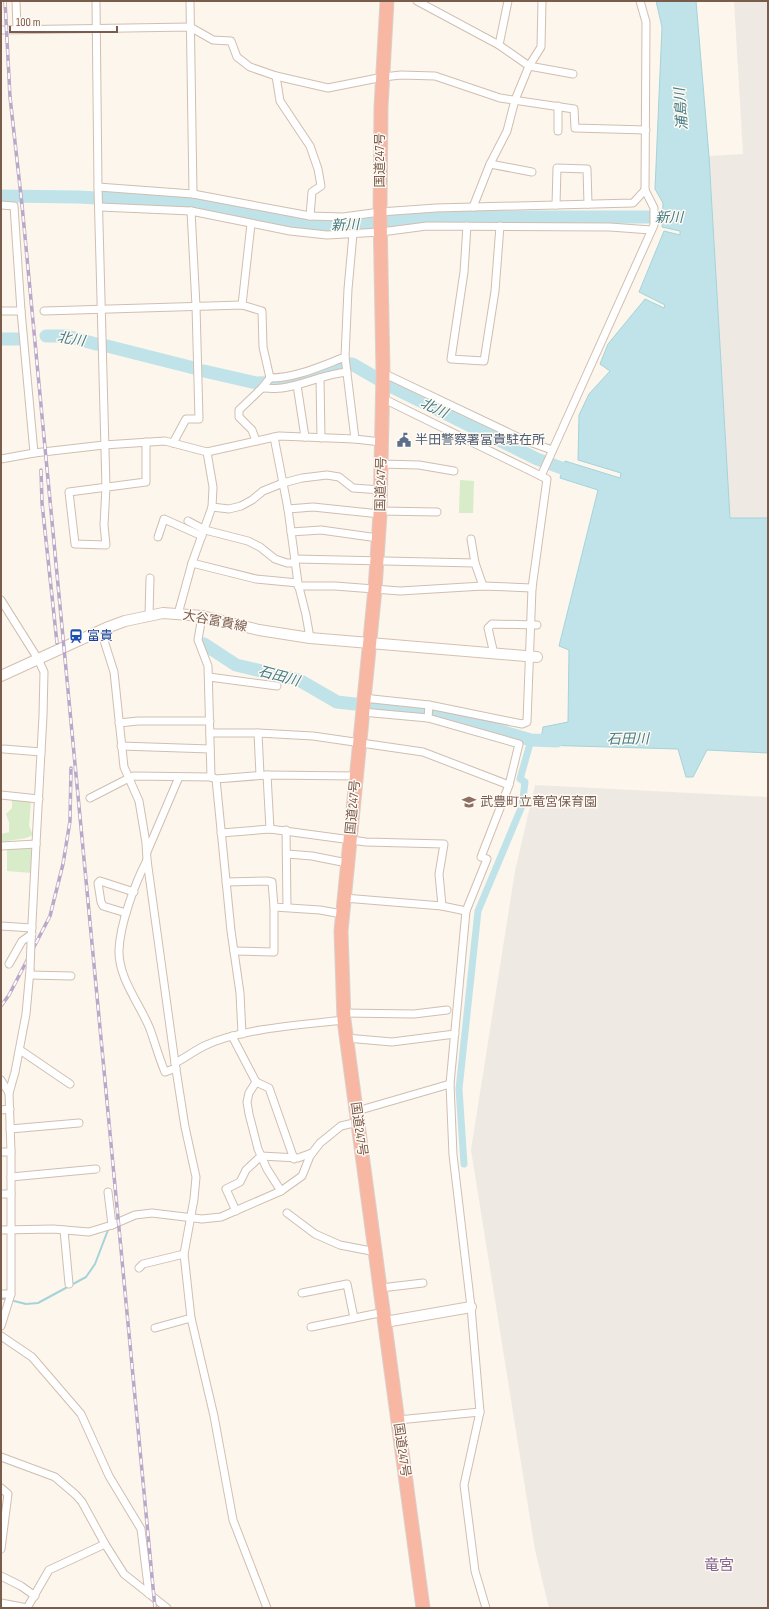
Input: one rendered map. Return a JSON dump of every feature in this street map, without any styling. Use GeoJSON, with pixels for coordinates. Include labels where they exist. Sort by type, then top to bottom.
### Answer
{"type":"FeatureCollection","features":[{"type":"Feature","properties":{"kind":"highway","name":"国道247号"},"geometry":{"type":"LineString","coordinates":[[387,1],[380,107],[383,373],[380,512],[375,589],[368,644],[342,914],[340,951],[346,1038],[385,1317],[423,1608]]}},
{"type":"Feature","properties":{"kind":"main road","name":"大谷富貴線"},"geometry":{"type":"LineString","coordinates":[[1,676],[54,650],[125,621],[163,613],[202,616],[259,630],[310,638],[533,657]]}},
{"type":"Feature","properties":{"kind":"main road"},"geometry":{"type":"LineString","coordinates":[[385,1317],[471,1307]]}},
{"type":"Feature","properties":{"kind":"street"},"geometry":{"type":"LineString","coordinates":[[16,1],[17,29]]}},
{"type":"Feature","properties":{"kind":"street"},"geometry":{"type":"LineString","coordinates":[[96,1],[98,187],[100,207],[106,487],[104,525],[106,545],[75,544],[69,492],[106,487],[146,482],[146,442]]}},
{"type":"Feature","properties":{"kind":"street"},"geometry":{"type":"LineString","coordinates":[[190,1],[193,194]]}},
{"type":"Feature","properties":{"kind":"street"},"geometry":{"type":"LineString","coordinates":[[417,1],[499,45],[529,66],[573,74]]}},
{"type":"Feature","properties":{"kind":"street"},"geometry":{"type":"LineString","coordinates":[[499,45],[508,1]]}},
{"type":"Feature","properties":{"kind":"street"},"geometry":{"type":"LineString","coordinates":[[473,207],[490,164],[507,131],[516,100],[529,66],[541,47],[542,1]]}},
{"type":"Feature","properties":{"kind":"street"},"geometry":{"type":"LineString","coordinates":[[542,472],[652,227],[654,208],[644,190],[646,130],[646,22],[640,1]]}},
{"type":"Feature","properties":{"kind":"street"},"geometry":{"type":"LineString","coordinates":[[1,30],[190,27],[214,40],[231,42],[237,57],[250,67],[276,76],[328,88],[383,77],[402,75],[435,76],[500,98],[574,109],[575,128],[646,130]]}},
{"type":"Feature","properties":{"kind":"street"},"geometry":{"type":"LineString","coordinates":[[276,76],[280,101],[310,146],[318,169],[321,186],[312,192],[310,216]]}},
{"type":"Feature","properties":{"kind":"street"},"geometry":{"type":"LineString","coordinates":[[558,106],[558,132]]}},
{"type":"Feature","properties":{"kind":"street"},"geometry":{"type":"LineString","coordinates":[[490,164],[532,172]]}},
{"type":"Feature","properties":{"kind":"street"},"geometry":{"type":"LineString","coordinates":[[556,205],[557,168],[587,169],[588,204]]}},
{"type":"Feature","properties":{"kind":"street"},"geometry":{"type":"LineString","coordinates":[[98,187],[193,194],[310,216],[342,217],[380,212],[436,208],[633,203],[644,190]]}},
{"type":"Feature","properties":{"kind":"street"},"geometry":{"type":"LineString","coordinates":[[1,205],[14,206],[21,310],[34,453]]}},
{"type":"Feature","properties":{"kind":"street"},"geometry":{"type":"LineString","coordinates":[[100,207],[191,211],[251,224],[319,234],[381,232],[428,226],[652,227]]}},
{"type":"Feature","properties":{"kind":"street"},"geometry":{"type":"LineString","coordinates":[[173,443],[186,419],[200,419],[191,211]]}},
{"type":"Feature","properties":{"kind":"street"},"geometry":{"type":"LineString","coordinates":[[242,305],[251,224]]}},
{"type":"Feature","properties":{"kind":"street"},"geometry":{"type":"LineString","coordinates":[[467,226],[464,272],[451,358],[484,361],[495,291],[500,226]]}},
{"type":"Feature","properties":{"kind":"street"},"geometry":{"type":"LineString","coordinates":[[353,234],[348,289],[345,356],[355,439]]}},
{"type":"Feature","properties":{"kind":"street"},"geometry":{"type":"LineString","coordinates":[[44,311],[242,305],[262,311],[263,347],[270,378]]}},
{"type":"Feature","properties":{"kind":"street"},"geometry":{"type":"LineString","coordinates":[[1,311],[21,310]]}},
{"type":"Feature","properties":{"kind":"street"},"geometry":{"type":"LineString","coordinates":[[270,378],[282,378],[318,367],[345,356]]}},
{"type":"Feature","properties":{"kind":"street"},"geometry":{"type":"LineString","coordinates":[[262,388],[280,388],[297,385],[333,373],[347,372]]}},
{"type":"Feature","properties":{"kind":"street"},"geometry":{"type":"LineString","coordinates":[[383,373],[551,453]]}},
{"type":"Feature","properties":{"kind":"street"},"geometry":{"type":"LineString","coordinates":[[256,441],[252,430],[239,417],[239,410],[262,388],[270,378]]}},
{"type":"Feature","properties":{"kind":"street"},"geometry":{"type":"LineString","coordinates":[[320,378],[321,438]]}},
{"type":"Feature","properties":{"kind":"street"},"geometry":{"type":"LineString","coordinates":[[297,385],[305,437]]}},
{"type":"Feature","properties":{"kind":"street"},"geometry":{"type":"LineString","coordinates":[[363,698],[429,705],[522,724],[527,722],[533,657],[534,625],[532,588],[546,479],[542,472],[382,395]]}},
{"type":"Feature","properties":{"kind":"street"},"geometry":{"type":"LineString","coordinates":[[1,459],[34,453],[104,445],[166,441],[207,452],[279,436],[355,439],[381,442]]}},
{"type":"Feature","properties":{"kind":"street"},"geometry":{"type":"LineString","coordinates":[[274,437],[284,483],[298,584],[310,638]]}},
{"type":"Feature","properties":{"kind":"street"},"geometry":{"type":"LineString","coordinates":[[178,614],[192,563],[212,507],[213,487],[207,452]]}},
{"type":"Feature","properties":{"kind":"street"},"geometry":{"type":"LineString","coordinates":[[381,464],[419,465],[454,471]]}},
{"type":"Feature","properties":{"kind":"street"},"geometry":{"type":"LineString","coordinates":[[212,507],[229,508],[241,506],[252,500],[263,491],[284,483],[302,478],[327,475],[339,477],[353,488],[381,490]]}},
{"type":"Feature","properties":{"kind":"street"},"geometry":{"type":"LineString","coordinates":[[288,509],[313,507],[380,512],[437,512]]}},
{"type":"Feature","properties":{"kind":"street"},"geometry":{"type":"LineString","coordinates":[[158,537],[164,519],[203,533],[248,541],[260,547],[275,559],[288,563],[318,558],[476,563]]}},
{"type":"Feature","properties":{"kind":"street"},"geometry":{"type":"LineString","coordinates":[[188,521],[203,533]]}},
{"type":"Feature","properties":{"kind":"street"},"geometry":{"type":"LineString","coordinates":[[291,532],[321,530],[378,538]]}},
{"type":"Feature","properties":{"kind":"street"},"geometry":{"type":"LineString","coordinates":[[471,539],[483,586]]}},
{"type":"Feature","properties":{"kind":"street"},"geometry":{"type":"LineString","coordinates":[[192,563],[256,579],[298,584],[375,589],[422,590],[483,586],[532,588]]}},
{"type":"Feature","properties":{"kind":"street"},"geometry":{"type":"LineString","coordinates":[[149,615],[150,578]]}},
{"type":"Feature","properties":{"kind":"street"},"geometry":{"type":"LineString","coordinates":[[1,600],[38,659],[44,672],[30,972],[26,1014],[20,1050],[9,1093],[11,1152],[11,1294],[1,1326]]}},
{"type":"Feature","properties":{"kind":"street"},"geometry":{"type":"LineString","coordinates":[[202,616],[198,640],[208,666],[210,749],[221,833],[231,931],[240,993],[242,1034]]}},
{"type":"Feature","properties":{"kind":"street"},"geometry":{"type":"LineString","coordinates":[[494,654],[488,628],[492,624],[534,625]]}},
{"type":"Feature","properties":{"kind":"street"},"geometry":{"type":"LineString","coordinates":[[101,631],[114,672],[124,767],[139,801],[175,1065],[185,1127],[196,1177],[191,1217],[184,1254],[191,1318],[214,1416],[233,1520],[267,1608]]}},
{"type":"Feature","properties":{"kind":"street"},"geometry":{"type":"LineString","coordinates":[[209,677],[277,686]]}},
{"type":"Feature","properties":{"kind":"street"},"geometry":{"type":"LineString","coordinates":[[428,718],[429,705]]}},
{"type":"Feature","properties":{"kind":"street"},"geometry":{"type":"LineString","coordinates":[[362,712],[428,718],[519,744],[509,785],[481,857],[487,859],[466,911],[450,1084],[453,1155],[471,1307],[480,1412],[464,1485],[475,1571],[486,1608]]}},
{"type":"Feature","properties":{"kind":"street"},"geometry":{"type":"LineString","coordinates":[[119,723],[138,721],[210,721]]}},
{"type":"Feature","properties":{"kind":"street"},"geometry":{"type":"LineString","coordinates":[[210,733],[258,733],[312,736],[359,744],[423,752],[509,785]]}},
{"type":"Feature","properties":{"kind":"street"},"geometry":{"type":"LineString","coordinates":[[258,733],[270,829]]}},
{"type":"Feature","properties":{"kind":"street"},"geometry":{"type":"LineString","coordinates":[[122,746],[210,749]]}},
{"type":"Feature","properties":{"kind":"street"},"geometry":{"type":"LineString","coordinates":[[4,749],[41,752]]}},
{"type":"Feature","properties":{"kind":"street"},"geometry":{"type":"LineString","coordinates":[[90,798],[133,776],[213,778],[264,775],[356,776]]}},
{"type":"Feature","properties":{"kind":"street"},"geometry":{"type":"LineString","coordinates":[[179,777],[126,913],[119,951],[122,973],[150,1028],[165,1072],[204,1046],[232,1036],[344,1017],[414,1014],[447,1010]]}},
{"type":"Feature","properties":{"kind":"street"},"geometry":{"type":"LineString","coordinates":[[1,795],[39,799]]}},
{"type":"Feature","properties":{"kind":"street"},"geometry":{"type":"LineString","coordinates":[[221,833],[270,829],[350,840],[444,844],[439,874],[442,906]]}},
{"type":"Feature","properties":{"kind":"street"},"geometry":{"type":"LineString","coordinates":[[286,830],[287,907]]}},
{"type":"Feature","properties":{"kind":"street"},"geometry":{"type":"LineString","coordinates":[[1,846],[36,844]]}},
{"type":"Feature","properties":{"kind":"street"},"geometry":{"type":"LineString","coordinates":[[287,854],[312,856],[347,863]]}},
{"type":"Feature","properties":{"kind":"street"},"geometry":{"type":"LineString","coordinates":[[226,882],[267,880],[272,882],[274,907],[274,952],[234,951]]}},
{"type":"Feature","properties":{"kind":"street"},"geometry":{"type":"LineString","coordinates":[[126,913],[103,906],[98,883],[100,881],[134,892]]}},
{"type":"Feature","properties":{"kind":"street"},"geometry":{"type":"LineString","coordinates":[[344,898],[442,906],[466,911]]}},
{"type":"Feature","properties":{"kind":"street"},"geometry":{"type":"LineString","coordinates":[[274,907],[287,907],[342,914]]}},
{"type":"Feature","properties":{"kind":"street"},"geometry":{"type":"LineString","coordinates":[[1,926],[32,931]]}},
{"type":"Feature","properties":{"kind":"street"},"geometry":{"type":"LineString","coordinates":[[9,964],[22,941],[32,931]]}},
{"type":"Feature","properties":{"kind":"street"},"geometry":{"type":"LineString","coordinates":[[30,972],[71,976]]}},
{"type":"Feature","properties":{"kind":"street"},"geometry":{"type":"LineString","coordinates":[[346,1038],[392,1042],[455,1034]]}},
{"type":"Feature","properties":{"kind":"street"},"geometry":{"type":"LineString","coordinates":[[232,1036],[256,1082],[269,1088],[294,1159]]}},
{"type":"Feature","properties":{"kind":"street"},"geometry":{"type":"LineString","coordinates":[[20,1050],[70,1084]]}},
{"type":"Feature","properties":{"kind":"street"},"geometry":{"type":"LineString","coordinates":[[1,1080],[9,1093]]}},
{"type":"Feature","properties":{"kind":"street"},"geometry":{"type":"LineString","coordinates":[[256,1082],[249,1093],[247,1102],[258,1149],[281,1191]]}},
{"type":"Feature","properties":{"kind":"street"},"geometry":{"type":"LineString","coordinates":[[1,1230],[64,1230],[89,1232],[112,1225],[135,1215],[152,1213],[202,1219],[221,1217],[281,1191],[302,1176],[312,1152],[320,1143],[341,1126],[357,1117],[450,1084]]}},
{"type":"Feature","properties":{"kind":"street"},"geometry":{"type":"LineString","coordinates":[[1,1110],[10,1109]]}},
{"type":"Feature","properties":{"kind":"street"},"geometry":{"type":"LineString","coordinates":[[10,1129],[79,1123]]}},
{"type":"Feature","properties":{"kind":"street"},"geometry":{"type":"LineString","coordinates":[[1,1152],[11,1152]]}},
{"type":"Feature","properties":{"kind":"street"},"geometry":{"type":"LineString","coordinates":[[236,1211],[226,1189],[240,1182],[246,1170],[261,1156],[294,1159],[312,1152]]}},
{"type":"Feature","properties":{"kind":"street"},"geometry":{"type":"LineString","coordinates":[[11,1177],[96,1169]]}},
{"type":"Feature","properties":{"kind":"street"},"geometry":{"type":"LineString","coordinates":[[108,1192],[112,1225]]}},
{"type":"Feature","properties":{"kind":"street"},"geometry":{"type":"LineString","coordinates":[[1,1194],[11,1194]]}},
{"type":"Feature","properties":{"kind":"street"},"geometry":{"type":"LineString","coordinates":[[287,1213],[315,1234],[340,1245],[376,1252]]}},
{"type":"Feature","properties":{"kind":"street"},"geometry":{"type":"LineString","coordinates":[[64,1230],[69,1284]]}},
{"type":"Feature","properties":{"kind":"street"},"geometry":{"type":"LineString","coordinates":[[140,1268],[143,1264],[184,1254]]}},
{"type":"Feature","properties":{"kind":"street"},"geometry":{"type":"LineString","coordinates":[[381,1288],[423,1283]]}},
{"type":"Feature","properties":{"kind":"street"},"geometry":{"type":"LineString","coordinates":[[302,1293],[347,1284],[354,1318]]}},
{"type":"Feature","properties":{"kind":"street"},"geometry":{"type":"LineString","coordinates":[[1,1294],[11,1294]]}},
{"type":"Feature","properties":{"kind":"street"},"geometry":{"type":"LineString","coordinates":[[311,1327],[354,1318],[385,1317]]}},
{"type":"Feature","properties":{"kind":"street"},"geometry":{"type":"LineString","coordinates":[[155,1328],[191,1318]]}},
{"type":"Feature","properties":{"kind":"street"},"geometry":{"type":"LineString","coordinates":[[1,1336],[32,1357],[81,1414],[109,1476],[141,1529],[149,1594]]}},
{"type":"Feature","properties":{"kind":"street"},"geometry":{"type":"LineString","coordinates":[[398,1420],[480,1412]]}},
{"type":"Feature","properties":{"kind":"street"},"geometry":{"type":"LineString","coordinates":[[1,1457],[55,1477],[65,1486],[82,1502],[105,1544],[124,1574],[167,1608]]}},
{"type":"Feature","properties":{"kind":"street"},"geometry":{"type":"LineString","coordinates":[[1,1488],[8,1494],[1,1549]]}},
{"type":"Feature","properties":{"kind":"street"},"geometry":{"type":"LineString","coordinates":[[1,1603],[27,1608],[49,1570],[105,1544]]}},
{"type":"Feature","properties":{"kind":"street"},"geometry":{"type":"LineString","coordinates":[[1,1576],[21,1586],[35,1596]]}},
{"type":"Feature","properties":{"kind":"shaded area"},"geometry":{"type":"Polygon","coordinates":[[[734,1],[768,1],[768,518],[730,518],[709,156],[743,154],[734,1]]]}},
{"type":"Feature","properties":{"kind":"shaded area"},"geometry":{"type":"Polygon","coordinates":[[[535,785],[768,797],[768,1608],[549,1608],[535,1550],[471,1150],[515,871],[535,785]]]}},
{"type":"Feature","properties":{"kind":"green space"},"geometry":{"type":"Polygon","coordinates":[[[460,480],[474,481],[473,513],[459,513],[460,480]]]}},
{"type":"Feature","properties":{"kind":"green space"},"geometry":{"type":"Polygon","coordinates":[[[12,798],[31,801],[29,826],[33,835],[26,838],[1,842],[1,834],[9,832],[9,822],[6,814],[12,808],[12,798]]]}},
{"type":"Feature","properties":{"kind":"green space"},"geometry":{"type":"Polygon","coordinates":[[[34,847],[32,873],[7,871],[7,848],[34,847]]]}},
{"type":"Feature","properties":{"kind":"water","name":"浦島川"},"geometry":{"type":"Polygon","coordinates":[[[656,1],[696,1],[709,156],[730,518],[768,518],[768,753],[707,750],[693,777],[686,777],[678,749],[540,745],[543,727],[568,722],[569,650],[559,646],[598,490],[560,478],[565,461],[620,478],[621,473],[578,460],[579,415],[589,394],[610,371],[600,364],[608,344],[645,299],[664,308],[665,305],[639,292],[664,231],[680,235],[680,231],[662,227],[663,203],[655,189],[662,27],[656,1]]]}},
{"type":"Feature","properties":{"kind":"waterway","name":"新川"},"geometry":{"type":"LineString","coordinates":[[1,196],[78,197],[192,203],[272,219],[333,227],[405,220],[460,217],[680,217]]}},
{"type":"Feature","properties":{"kind":"waterway","name":"北川"},"geometry":{"type":"LineString","coordinates":[[46,336],[67,336],[96,344]]}},
{"type":"Feature","properties":{"kind":"waterway","name":"北川"},"geometry":{"type":"LineString","coordinates":[[1,339],[18,339]]}},
{"type":"Feature","properties":{"kind":"waterway","name":"北川"},"geometry":{"type":"LineString","coordinates":[[107,346],[194,368]]}},
{"type":"Feature","properties":{"kind":"waterway","name":"北川"},"geometry":{"type":"LineString","coordinates":[[204,371],[256,383],[285,382],[342,364],[352,364],[392,387],[537,459],[578,474]]}},
{"type":"Feature","properties":{"kind":"waterway","name":"石田川"},"geometry":{"type":"LineString","coordinates":[[204,644],[236,665],[299,680],[337,702],[355,704]]}},
{"type":"Feature","properties":{"kind":"waterway","name":"石田川"},"geometry":{"type":"LineString","coordinates":[[372,705],[426,712]]}},
{"type":"Feature","properties":{"kind":"waterway","name":"石田川"},"geometry":{"type":"LineString","coordinates":[[431,713],[463,720],[531,740],[557,741]]}},
{"type":"Feature","properties":{"kind":"waterway"},"geometry":{"type":"LineString","coordinates":[[464,1164],[459,1089],[478,911],[522,806],[525,782],[520,779],[531,740]]}},
{"type":"Feature","properties":{"kind":"waterway"},"geometry":{"type":"LineString","coordinates":[[14,1301],[26,1304],[38,1303],[86,1277],[95,1264],[108,1230]]}},
{"type":"Feature","properties":{"kind":"railway"},"geometry":{"type":"LineString","coordinates":[[5,1],[10,97],[22,205],[155,1608]]}},
{"type":"Feature","properties":{"kind":"railway"},"geometry":{"type":"LineString","coordinates":[[41,470],[42,503],[57,643]]}},
{"type":"Feature","properties":{"kind":"railway"},"geometry":{"type":"LineString","coordinates":[[1,1006],[9,995],[50,916],[63,864],[70,821],[71,768]]}},
{"type":"Feature","properties":{"kind":"place","name":"半田警察署冨貴駐在所"},"geometry":{"type":"Point","coordinates":[404,440]}},
{"type":"Feature","properties":{"kind":"place","name":"富貴"},"geometry":{"type":"Point","coordinates":[76,636]}},
{"type":"Feature","properties":{"kind":"place","name":"武豊町立竜宮保育園"},"geometry":{"type":"Point","coordinates":[469,802]}},
{"type":"Feature","properties":{"kind":"district","name":"竜宮"},"geometry":{"type":"Point","coordinates":[719,1565]}}]}
